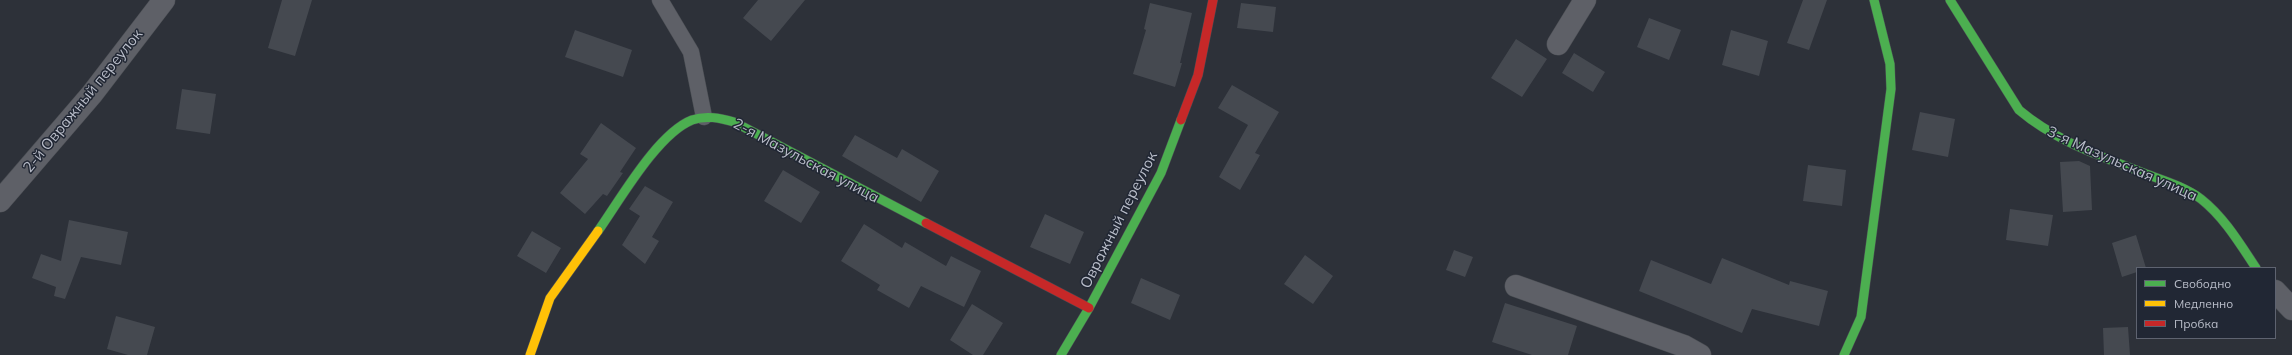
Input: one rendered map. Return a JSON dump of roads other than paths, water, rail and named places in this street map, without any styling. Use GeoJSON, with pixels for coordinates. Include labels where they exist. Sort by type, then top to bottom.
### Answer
{"type":"FeatureCollection","features":[{"type":"Feature","properties":{"kind":"street","name":"2-й Овражный переулок"},"geometry":{"type":"LineString","coordinates":[[0,202],[92,94],[164,0]]}},
{"type":"Feature","properties":{"kind":"street","name":"Овражный переулок"},"geometry":{"type":"LineString","coordinates":[[1061,355],[1089,308],[1161,173],[1198,75],[1213,0]]}},
{"type":"Feature","properties":{"kind":"street"},"geometry":{"type":"LineString","coordinates":[[1558,44],[1585,0]]}},
{"type":"Feature","properties":{"kind":"street"},"geometry":{"type":"LineString","coordinates":[[1844,355],[1861,317],[1891,90],[1888,57],[1874,0]]}},
{"type":"Feature","properties":{"kind":"street","name":"3-я Мазульская улица"},"geometry":{"type":"LineString","coordinates":[[1950,0],[2019,110],[2034,124],[2054,136],[2176,185],[2200,198],[2214,210],[2255,267]]}},
{"type":"Feature","properties":{"kind":"street","name":"2-я Мазульская улица"},"geometry":{"type":"LineString","coordinates":[[530,355],[550,298],[659,145],[676,129],[690,120],[704,117],[718,117],[734,122],[1089,308]]}},
{"type":"Feature","properties":{"kind":"street"},"geometry":{"type":"LineString","coordinates":[[1516,286],[1684,346],[1700,355]]}},
{"type":"Feature","properties":{"kind":"street"},"geometry":{"type":"LineString","coordinates":[[2276,293],[2292,309]]}},
{"type":"Feature","properties":{"kind":"lane"},"geometry":{"type":"LineString","coordinates":[[660,0],[691,52],[704,117]]}}]}
